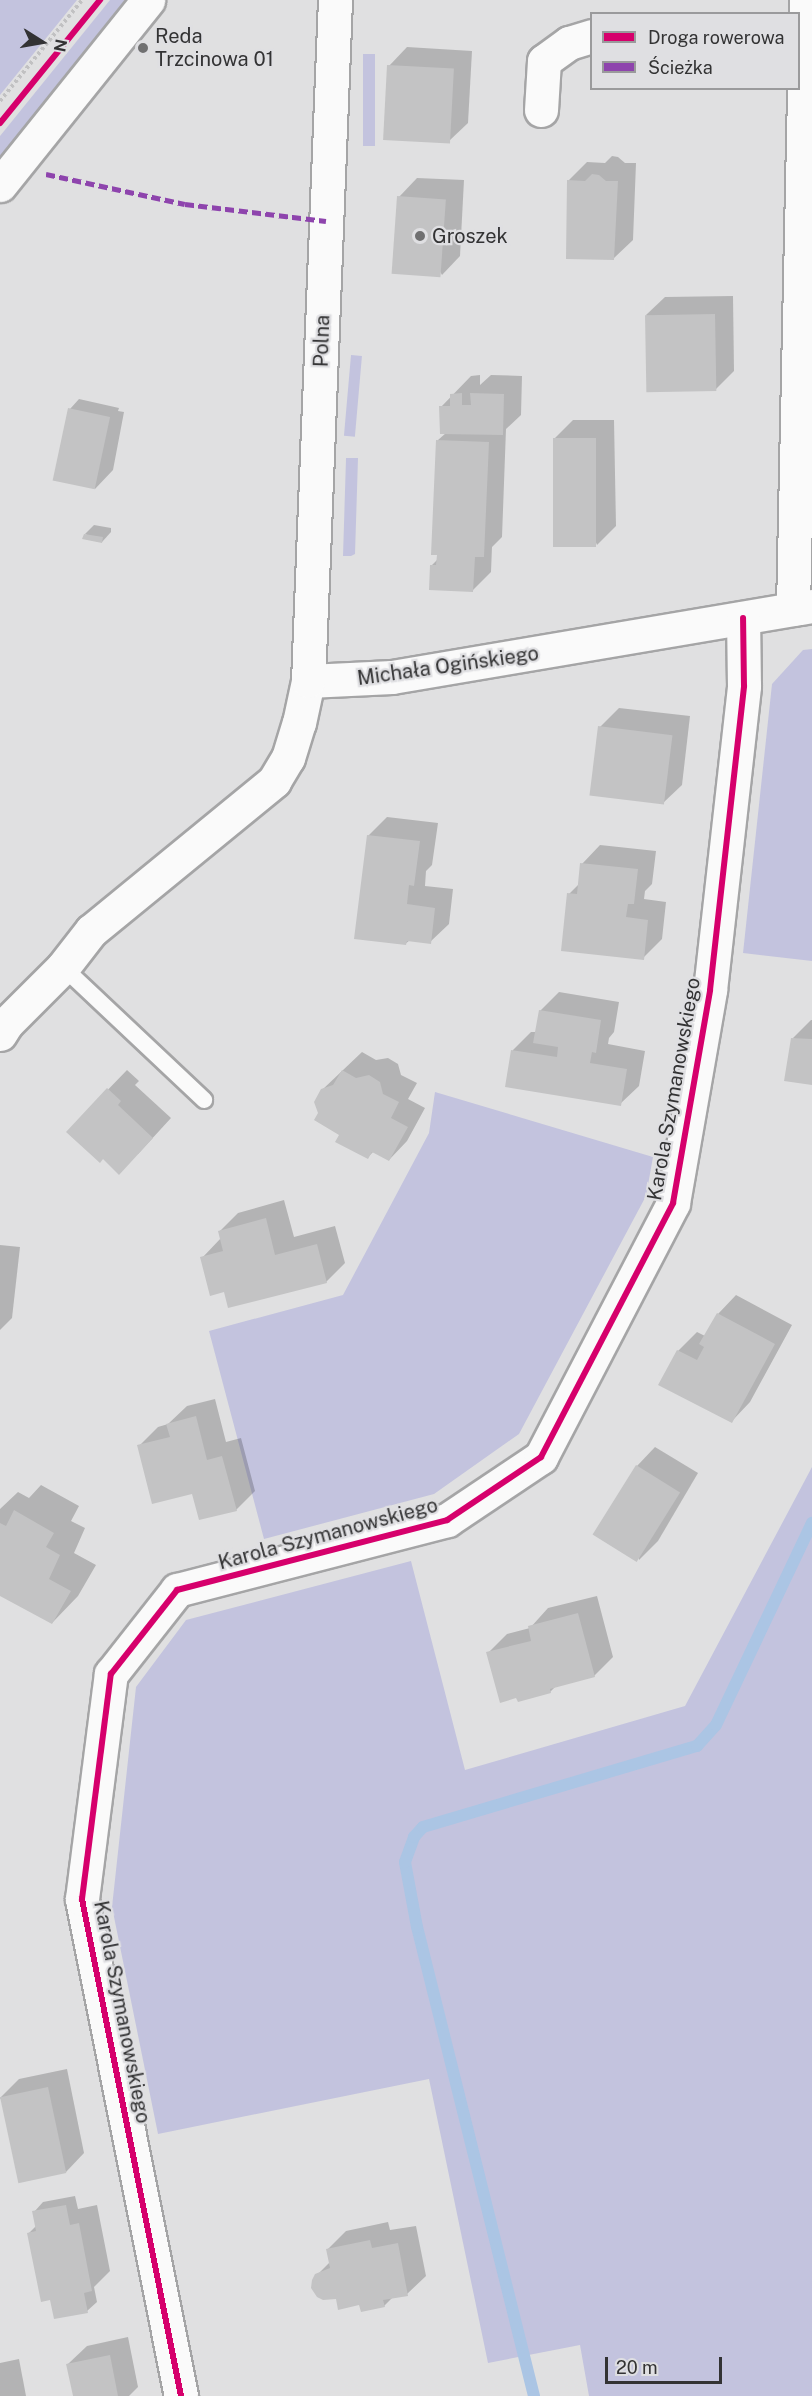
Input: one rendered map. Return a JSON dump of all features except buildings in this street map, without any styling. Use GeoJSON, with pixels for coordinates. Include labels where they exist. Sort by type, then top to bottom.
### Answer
{"type":"FeatureCollection","features":[{"type":"Feature","properties":{"kind":"street"},"geometry":{"type":"LineString","coordinates":[[0,184],[148,0]]}},
{"type":"Feature","properties":{"kind":"street","name":"Polna"},"geometry":{"type":"LineString","coordinates":[[308,681],[335,0]]}},
{"type":"Feature","properties":{"kind":"street"},"geometry":{"type":"LineString","coordinates":[[802,607],[804,9]]}},
{"type":"Feature","properties":{"kind":"street"},"geometry":{"type":"LineString","coordinates":[[541,110],[544,61],[569,43],[590,36]]}},
{"type":"Feature","properties":{"kind":"street","name":"Michała Ogińskiego"},"geometry":{"type":"LineString","coordinates":[[308,681],[392,678],[802,607]]}},
{"type":"Feature","properties":{"kind":"street","name":"Karola Szymanowskiego"},"geometry":{"type":"LineString","coordinates":[[181,2396],[82,1899],[111,1674],[177,1590],[447,1520],[542,1457],[672,1203],[710,990],[744,686],[743,618]]}},
{"type":"Feature","properties":{"kind":"street"},"geometry":{"type":"LineString","coordinates":[[0,1034],[7,1023],[63,967],[91,931],[274,781],[288,758],[299,723],[308,681]]}},
{"type":"Feature","properties":{"kind":"lane"},"geometry":{"type":"LineString","coordinates":[[63,967],[204,1100]]}},
{"type":"Feature","properties":{"kind":"path"},"geometry":{"type":"LineString","coordinates":[[0,101],[82,0]]}},
{"type":"Feature","properties":{"kind":"shaded area"},"geometry":{"type":"Polygon","coordinates":[[[0,0],[77,0],[0,95],[0,0]]]}},
{"type":"Feature","properties":{"kind":"shaded area"},"geometry":{"type":"Polygon","coordinates":[[[110,0],[125,0],[0,159],[0,136],[110,0]]]}},
{"type":"Feature","properties":{"kind":"shaded area"},"geometry":{"type":"Polygon","coordinates":[[[363,54],[375,54],[375,146],[363,146],[363,54]]]}},
{"type":"Feature","properties":{"kind":"shaded area"},"geometry":{"type":"Polygon","coordinates":[[[351,355],[362,356],[355,437],[344,436],[351,355]]]}},
{"type":"Feature","properties":{"kind":"shaded area"},"geometry":{"type":"Polygon","coordinates":[[[346,458],[358,458],[355,554],[351,556],[343,556],[346,458]]]}},
{"type":"Feature","properties":{"kind":"shaded area"},"geometry":{"type":"Polygon","coordinates":[[[812,649],[812,961],[743,953],[772,684],[803,650],[812,649]]]}},
{"type":"Feature","properties":{"kind":"shaded area"},"geometry":{"type":"Polygon","coordinates":[[[435,1092],[653,1157],[646,1196],[519,1434],[434,1494],[264,1539],[209,1331],[343,1295],[429,1133],[435,1092]]]}},
{"type":"Feature","properties":{"kind":"shaded area"},"geometry":{"type":"Polygon","coordinates":[[[812,1467],[812,2396],[589,2396],[580,2345],[488,2363],[429,2079],[158,2134],[112,1907],[136,1687],[186,1620],[411,1561],[465,1770],[685,1706],[812,1467]]]}},
{"type":"Feature","properties":{"kind":"waterway"},"geometry":{"type":"LineString","coordinates":[[534,2396],[417,1927],[405,1862],[414,1837],[423,1827],[697,1746],[716,1725],[812,1523]]}},
{"type":"Feature","properties":{"kind":"marked path"},"geometry":{"type":"LineString","coordinates":[[46,174],[185,204],[326,221]]}},
{"type":"Feature","properties":{"kind":"cycle path"},"geometry":{"type":"LineString","coordinates":[[0,123],[100,0]]}},
{"type":"Feature","properties":{"kind":"cycle path"},"geometry":{"type":"LineString","coordinates":[[181,2396],[82,1899],[111,1674],[177,1590],[447,1520],[541,1457],[673,1203],[710,990],[744,686],[743,618]]}},
{"type":"Feature","properties":{"kind":"place","name":"Reda Trzcinowa 01"},"geometry":{"type":"Point","coordinates":[143,48]}},
{"type":"Feature","properties":{"kind":"place","name":"Groszek"},"geometry":{"type":"Point","coordinates":[420,236]}}]}
